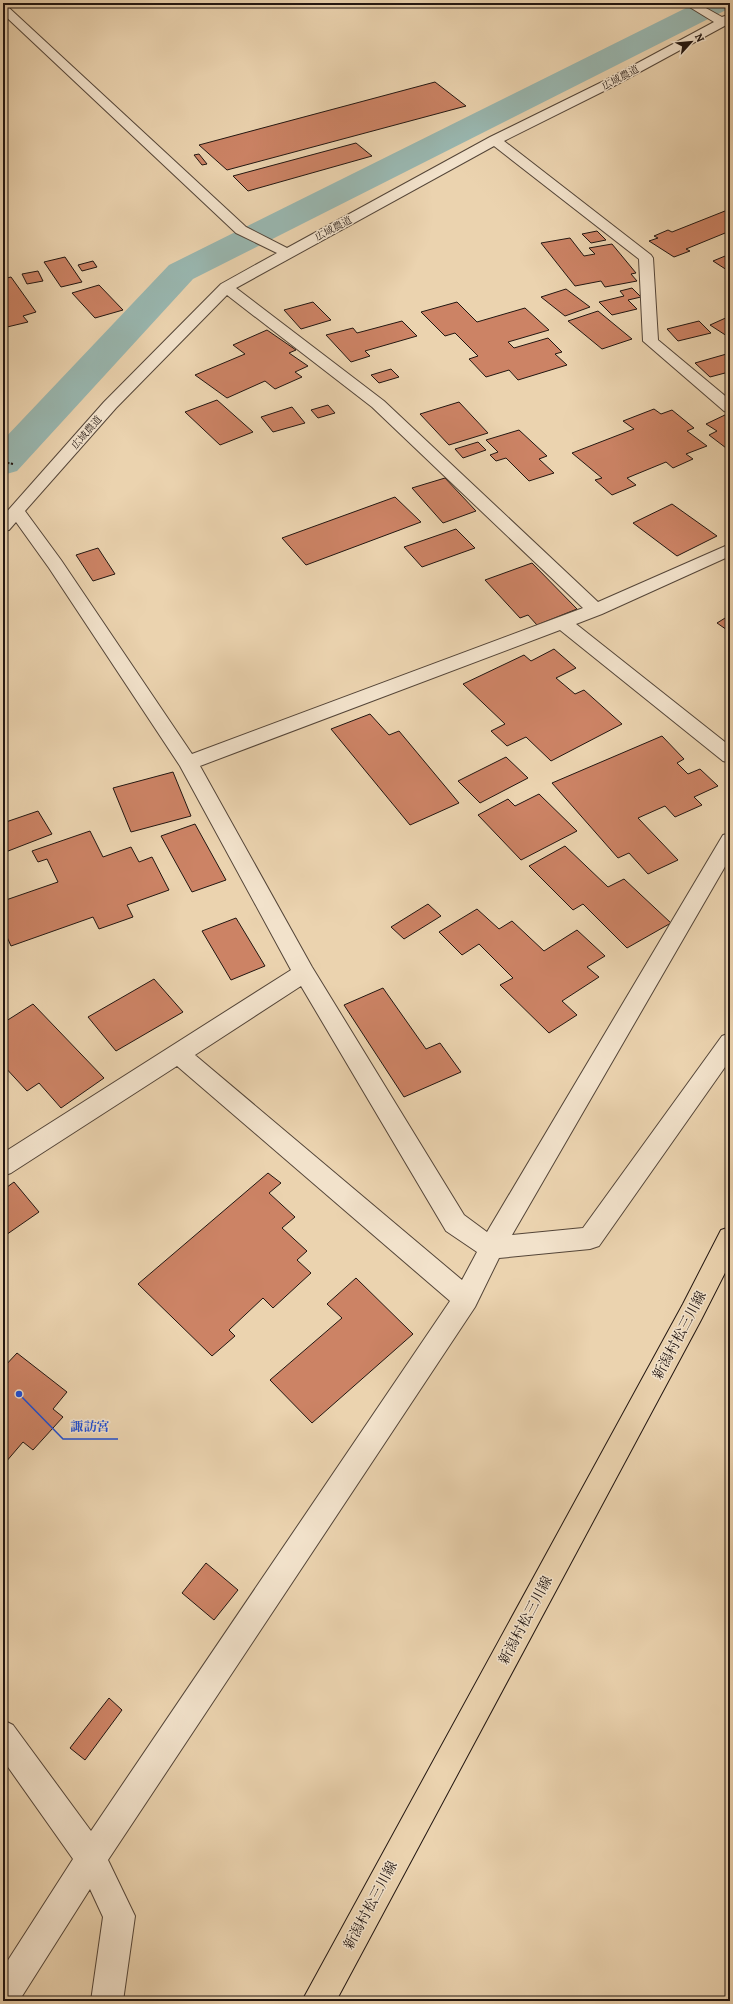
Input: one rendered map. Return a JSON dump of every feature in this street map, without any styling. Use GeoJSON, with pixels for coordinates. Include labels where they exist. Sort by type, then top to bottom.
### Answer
{"type":"FeatureCollection","features":[{"type":"Feature","properties":{"kind":"main road","name":"新潟村松三川線"},"geometry":{"type":"LineString","coordinates":[[318,2001],[692,1312],[730,1238]]}},
{"type":"Feature","properties":{"kind":"street"},"geometry":{"type":"LineString","coordinates":[[688,3],[726,20]]}},
{"type":"Feature","properties":{"kind":"street"},"geometry":{"type":"LineString","coordinates":[[3,8],[241,230],[287,253]]}},
{"type":"Feature","properties":{"kind":"street","name":"広域農道"},"geometry":{"type":"LineString","coordinates":[[10,518],[110,404],[226,287],[495,140],[610,83],[726,20]]}},
{"type":"Feature","properties":{"kind":"street"},"geometry":{"type":"LineString","coordinates":[[495,140],[646,258],[650,341],[730,408]]}},
{"type":"Feature","properties":{"kind":"street"},"geometry":{"type":"LineString","coordinates":[[226,287],[378,404],[596,610]]}},
{"type":"Feature","properties":{"kind":"street"},"geometry":{"type":"LineString","coordinates":[[10,518],[55,564],[188,763],[304,973],[455,1223],[491,1248],[590,1238],[730,1042]]}},
{"type":"Feature","properties":{"kind":"street"},"geometry":{"type":"LineString","coordinates":[[188,763],[596,610],[730,549]]}},
{"type":"Feature","properties":{"kind":"street"},"geometry":{"type":"LineString","coordinates":[[563,623],[730,756]]}},
{"type":"Feature","properties":{"kind":"street"},"geometry":{"type":"LineString","coordinates":[[3,1997],[91,1858],[466,1299],[491,1248],[730,840]]}},
{"type":"Feature","properties":{"kind":"street"},"geometry":{"type":"LineString","coordinates":[[3,1166],[304,973]]}},
{"type":"Feature","properties":{"kind":"street"},"geometry":{"type":"LineString","coordinates":[[178,1054],[466,1299]]}},
{"type":"Feature","properties":{"kind":"street"},"geometry":{"type":"LineString","coordinates":[[3,1735],[91,1858],[119,1916],[107,2001]]}},
{"type":"Feature","properties":{"kind":"building"},"geometry":{"type":"Polygon","coordinates":[[[435,82],[466,106],[227,170],[199,145],[435,82]]]}},
{"type":"Feature","properties":{"kind":"building"},"geometry":{"type":"Polygon","coordinates":[[[356,143],[372,156],[248,191],[233,176],[356,143]]]}},
{"type":"Feature","properties":{"kind":"building"},"geometry":{"type":"Polygon","coordinates":[[[199,154],[207,164],[202,165],[194,155],[199,154]]]}},
{"type":"Feature","properties":{"kind":"building"},"geometry":{"type":"Polygon","coordinates":[[[730,209],[730,231],[686,249],[690,251],[674,257],[649,241],[658,238],[654,236],[668,230],[672,232],[730,209]]]}},
{"type":"Feature","properties":{"kind":"building"},"geometry":{"type":"Polygon","coordinates":[[[597,231],[606,240],[591,243],[582,234],[597,231]]]}},
{"type":"Feature","properties":{"kind":"building"},"geometry":{"type":"Polygon","coordinates":[[[570,238],[584,256],[595,254],[589,248],[612,244],[636,273],[631,274],[637,281],[605,287],[601,281],[575,286],[541,243],[570,238]]]}},
{"type":"Feature","properties":{"kind":"building"},"geometry":{"type":"Polygon","coordinates":[[[730,254],[730,272],[713,261],[730,254]]]}},
{"type":"Feature","properties":{"kind":"building"},"geometry":{"type":"Polygon","coordinates":[[[65,257],[82,282],[61,287],[44,262],[65,257]]]}},
{"type":"Feature","properties":{"kind":"building"},"geometry":{"type":"Polygon","coordinates":[[[93,261],[97,267],[82,271],[78,265],[93,261]]]}},
{"type":"Feature","properties":{"kind":"building"},"geometry":{"type":"Polygon","coordinates":[[[38,271],[43,281],[27,284],[22,274],[38,271]]]}},
{"type":"Feature","properties":{"kind":"building"},"geometry":{"type":"Polygon","coordinates":[[[11,277],[36,312],[23,316],[28,322],[3,328],[3,279],[11,277]]]}},
{"type":"Feature","properties":{"kind":"building"},"geometry":{"type":"Polygon","coordinates":[[[99,285],[123,310],[95,318],[72,293],[99,285]]]}},
{"type":"Feature","properties":{"kind":"building"},"geometry":{"type":"Polygon","coordinates":[[[632,288],[641,297],[628,300],[637,309],[612,315],[599,302],[624,296],[620,291],[632,288]]]}},
{"type":"Feature","properties":{"kind":"building"},"geometry":{"type":"Polygon","coordinates":[[[566,289],[590,307],[565,316],[541,297],[566,289]]]}},
{"type":"Feature","properties":{"kind":"building"},"geometry":{"type":"Polygon","coordinates":[[[313,302],[331,320],[301,329],[284,310],[313,302]]]}},
{"type":"Feature","properties":{"kind":"building"},"geometry":{"type":"Polygon","coordinates":[[[457,302],[477,322],[525,308],[549,330],[508,342],[514,348],[548,338],[562,352],[555,354],[567,365],[518,380],[509,370],[486,377],[469,359],[478,356],[455,333],[445,336],[421,312],[457,302]]]}},
{"type":"Feature","properties":{"kind":"building"},"geometry":{"type":"Polygon","coordinates":[[[598,311],[632,339],[602,349],[568,321],[598,311]]]}},
{"type":"Feature","properties":{"kind":"building"},"geometry":{"type":"Polygon","coordinates":[[[730,316],[730,338],[710,325],[730,316]]]}},
{"type":"Feature","properties":{"kind":"building"},"geometry":{"type":"Polygon","coordinates":[[[402,321],[417,336],[365,351],[370,356],[351,362],[326,335],[353,328],[357,333],[402,321]]]}},
{"type":"Feature","properties":{"kind":"building"},"geometry":{"type":"Polygon","coordinates":[[[699,321],[711,333],[678,341],[667,329],[699,321]]]}},
{"type":"Feature","properties":{"kind":"building"},"geometry":{"type":"Polygon","coordinates":[[[267,330],[296,350],[289,353],[308,366],[295,372],[302,377],[275,389],[265,381],[227,398],[195,375],[245,354],[233,345],[267,330]]]}},
{"type":"Feature","properties":{"kind":"building"},"geometry":{"type":"Polygon","coordinates":[[[730,353],[730,377],[725,373],[710,377],[695,363],[730,353]]]}},
{"type":"Feature","properties":{"kind":"building"},"geometry":{"type":"Polygon","coordinates":[[[391,369],[399,377],[379,383],[371,375],[391,369]]]}},
{"type":"Feature","properties":{"kind":"building"},"geometry":{"type":"Polygon","coordinates":[[[217,400],[253,432],[220,445],[185,412],[217,400]]]}},
{"type":"Feature","properties":{"kind":"building"},"geometry":{"type":"Polygon","coordinates":[[[459,402],[488,433],[449,445],[420,414],[459,402]]]}},
{"type":"Feature","properties":{"kind":"building"},"geometry":{"type":"Polygon","coordinates":[[[328,405],[335,413],[318,418],[311,410],[328,405]]]}},
{"type":"Feature","properties":{"kind":"building"},"geometry":{"type":"Polygon","coordinates":[[[292,407],[305,423],[273,432],[261,417],[292,407]]]}},
{"type":"Feature","properties":{"kind":"building"},"geometry":{"type":"Polygon","coordinates":[[[654,409],[661,414],[672,410],[694,428],[687,431],[707,446],[686,454],[693,459],[673,468],[666,462],[627,478],[636,485],[612,495],[595,480],[602,478],[572,453],[634,429],[623,421],[654,409]]]}},
{"type":"Feature","properties":{"kind":"building"},"geometry":{"type":"Polygon","coordinates":[[[727,414],[730,416],[730,451],[709,435],[717,431],[706,424],[727,414]]]}},
{"type":"Feature","properties":{"kind":"building"},"geometry":{"type":"Polygon","coordinates":[[[519,430],[547,456],[539,459],[554,473],[529,481],[506,458],[496,461],[490,455],[498,452],[486,440],[519,430]]]}},
{"type":"Feature","properties":{"kind":"building"},"geometry":{"type":"Polygon","coordinates":[[[478,442],[486,450],[463,458],[455,449],[478,442]]]}},
{"type":"Feature","properties":{"kind":"building"},"geometry":{"type":"Polygon","coordinates":[[[445,478],[476,511],[443,523],[412,488],[445,478]]]}},
{"type":"Feature","properties":{"kind":"building"},"geometry":{"type":"Polygon","coordinates":[[[395,497],[421,522],[306,565],[282,538],[395,497]]]}},
{"type":"Feature","properties":{"kind":"building"},"geometry":{"type":"Polygon","coordinates":[[[672,504],[717,536],[677,556],[633,523],[672,504]]]}},
{"type":"Feature","properties":{"kind":"building"},"geometry":{"type":"Polygon","coordinates":[[[456,529],[475,548],[422,567],[404,547],[456,529]]]}},
{"type":"Feature","properties":{"kind":"building"},"geometry":{"type":"Polygon","coordinates":[[[98,548],[115,574],[93,581],[76,555],[98,548]]]}},
{"type":"Feature","properties":{"kind":"building"},"geometry":{"type":"Polygon","coordinates":[[[532,563],[577,609],[537,625],[528,615],[520,618],[485,580],[532,563]]]}},
{"type":"Feature","properties":{"kind":"building"},"geometry":{"type":"Polygon","coordinates":[[[730,615],[730,632],[717,623],[730,615]]]}},
{"type":"Feature","properties":{"kind":"building"},"geometry":{"type":"Polygon","coordinates":[[[554,649],[576,668],[556,678],[575,694],[584,690],[622,724],[551,761],[526,737],[507,746],[491,731],[505,724],[463,684],[524,655],[531,661],[554,649]]]}},
{"type":"Feature","properties":{"kind":"building"},"geometry":{"type":"Polygon","coordinates":[[[370,714],[389,735],[399,731],[459,803],[410,825],[331,729],[370,714]]]}},
{"type":"Feature","properties":{"kind":"building"},"geometry":{"type":"Polygon","coordinates":[[[662,736],[684,759],[677,763],[688,774],[700,769],[718,786],[694,797],[702,805],[675,817],[665,806],[638,818],[678,860],[648,874],[629,853],[618,858],[552,783],[662,736]]]}},
{"type":"Feature","properties":{"kind":"building"},"geometry":{"type":"Polygon","coordinates":[[[506,757],[528,778],[480,803],[458,781],[506,757]]]}},
{"type":"Feature","properties":{"kind":"building"},"geometry":{"type":"Polygon","coordinates":[[[173,772],[191,816],[131,832],[113,788],[173,772]]]}},
{"type":"Feature","properties":{"kind":"building"},"geometry":{"type":"Polygon","coordinates":[[[539,794],[577,831],[521,860],[478,815],[508,799],[515,806],[539,794]]]}},
{"type":"Feature","properties":{"kind":"building"},"geometry":{"type":"Polygon","coordinates":[[[38,811],[52,834],[3,853],[3,823],[38,811]]]}},
{"type":"Feature","properties":{"kind":"building"},"geometry":{"type":"Polygon","coordinates":[[[195,824],[226,880],[192,892],[161,836],[195,824]]]}},
{"type":"Feature","properties":{"kind":"building"},"geometry":{"type":"Polygon","coordinates":[[[90,831],[103,857],[131,847],[139,862],[152,857],[169,890],[127,905],[133,917],[99,929],[93,917],[11,946],[3,928],[3,901],[58,882],[47,859],[38,862],[32,851],[90,831]]]}},
{"type":"Feature","properties":{"kind":"building"},"geometry":{"type":"Polygon","coordinates":[[[565,846],[608,887],[624,879],[671,923],[627,948],[583,904],[573,910],[529,866],[565,846]]]}},
{"type":"Feature","properties":{"kind":"building"},"geometry":{"type":"Polygon","coordinates":[[[428,904],[441,916],[404,939],[391,927],[428,904]]]}},
{"type":"Feature","properties":{"kind":"building"},"geometry":{"type":"Polygon","coordinates":[[[477,909],[499,929],[512,921],[544,951],[577,930],[605,956],[587,967],[599,977],[562,1001],[577,1015],[549,1033],[500,985],[513,978],[479,944],[462,955],[439,932],[477,909]]]}},
{"type":"Feature","properties":{"kind":"building"},"geometry":{"type":"Polygon","coordinates":[[[236,918],[265,966],[231,980],[202,931],[236,918]]]}},
{"type":"Feature","properties":{"kind":"building"},"geometry":{"type":"Polygon","coordinates":[[[154,979],[183,1012],[116,1051],[88,1017],[154,979]]]}},
{"type":"Feature","properties":{"kind":"building"},"geometry":{"type":"Polygon","coordinates":[[[383,988],[426,1049],[440,1043],[461,1072],[404,1097],[344,1005],[383,988]]]}},
{"type":"Feature","properties":{"kind":"building"},"geometry":{"type":"Polygon","coordinates":[[[33,1004],[104,1078],[61,1108],[39,1083],[27,1091],[3,1065],[3,1023],[33,1004]]]}},
{"type":"Feature","properties":{"kind":"building"},"geometry":{"type":"Polygon","coordinates":[[[268,1173],[281,1183],[269,1193],[295,1217],[282,1228],[307,1251],[297,1260],[311,1273],[273,1308],[263,1298],[229,1330],[235,1336],[212,1356],[138,1284],[268,1173]]]}},
{"type":"Feature","properties":{"kind":"building"},"geometry":{"type":"Polygon","coordinates":[[[14,1182],[39,1212],[3,1237],[3,1190],[14,1182]]]}},
{"type":"Feature","properties":{"kind":"building"},"geometry":{"type":"Polygon","coordinates":[[[356,1278],[413,1334],[312,1423],[270,1380],[342,1318],[327,1304],[356,1278]]]}},
{"type":"Feature","properties":{"kind":"building"},"geometry":{"type":"Polygon","coordinates":[[[17,1353],[67,1392],[53,1409],[63,1417],[33,1450],[23,1442],[5,1463],[3,1461],[3,1368],[17,1353]]]}},
{"type":"Feature","properties":{"kind":"building"},"geometry":{"type":"Polygon","coordinates":[[[206,1563],[238,1590],[214,1620],[182,1593],[206,1563]]]}},
{"type":"Feature","properties":{"kind":"building"},"geometry":{"type":"Polygon","coordinates":[[[109,1698],[122,1710],[85,1760],[70,1748],[109,1698]]]}},
{"type":"Feature","properties":{"kind":"waterway"},"geometry":{"type":"LineString","coordinates":[[3,463],[181,272],[718,3]]}},
{"type":"Feature","properties":{"kind":"place","name":"諏訪宮"},"geometry":{"type":"Point","coordinates":[19,1394]}}]}
